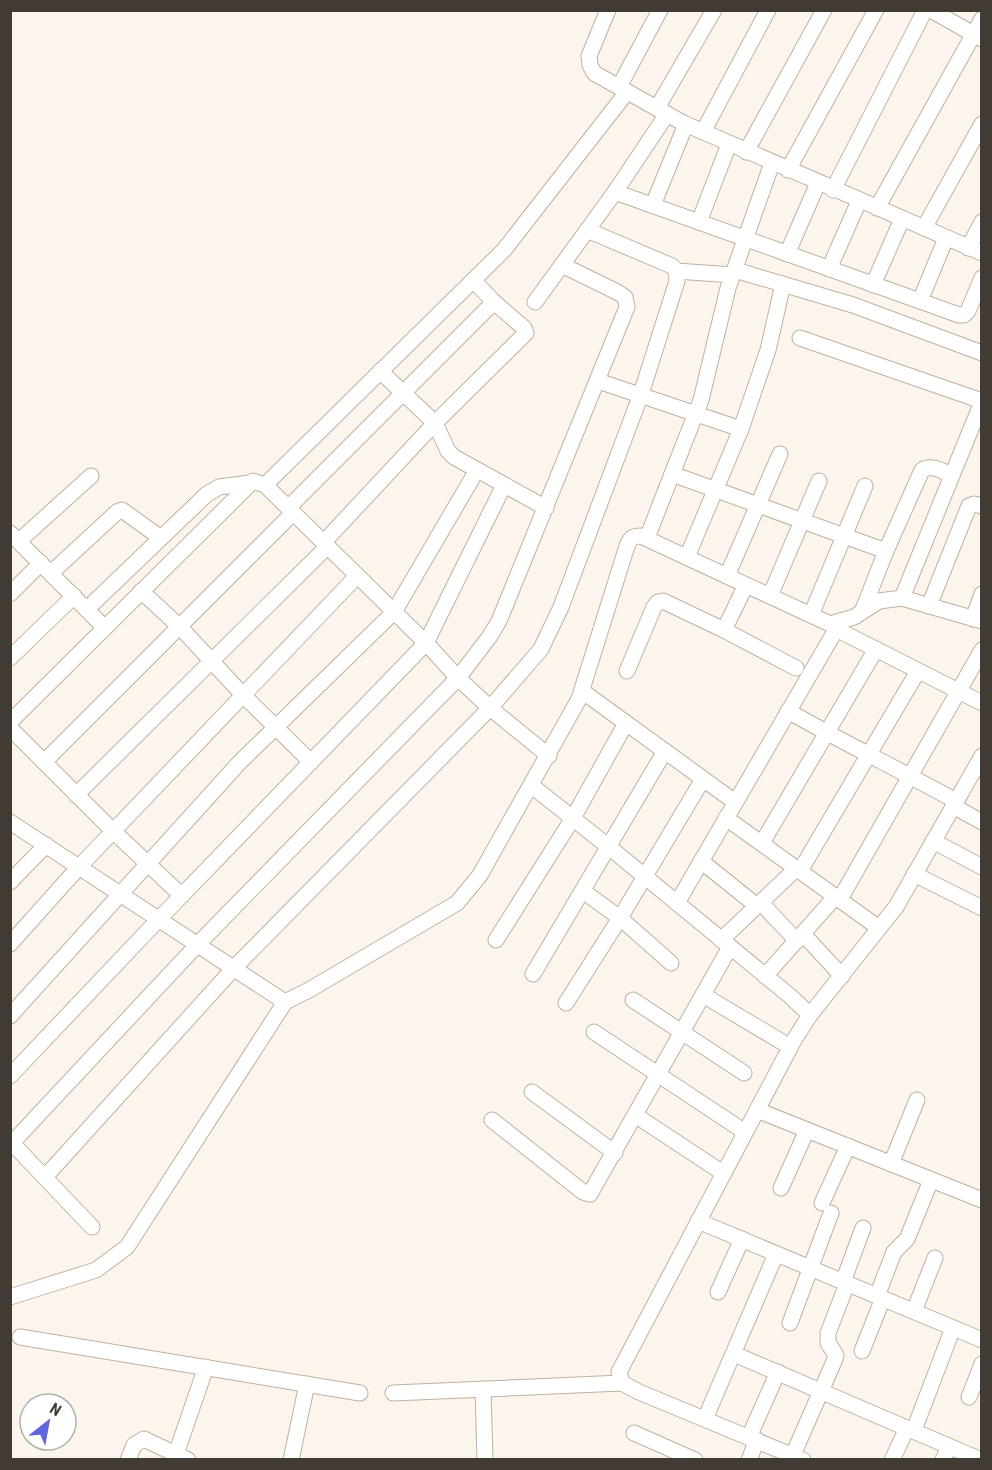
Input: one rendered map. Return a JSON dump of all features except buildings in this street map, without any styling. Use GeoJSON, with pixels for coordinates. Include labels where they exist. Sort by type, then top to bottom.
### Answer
{"type":"FeatureCollection","features":[{"type":"Feature","properties":{"kind":"street"},"geometry":{"type":"LineString","coordinates":[[608,10],[589,60],[594,74],[686,124],[746,152],[975,250],[981,222]]}},
{"type":"Feature","properties":{"kind":"street"},"geometry":{"type":"LineString","coordinates":[[10,722],[141,591],[380,370],[504,250],[623,89],[660,10]]}},
{"type":"Feature","properties":{"kind":"street"},"geometry":{"type":"LineString","coordinates":[[535,302],[615,192],[662,111],[714,10]]}},
{"type":"Feature","properties":{"kind":"street"},"geometry":{"type":"LineString","coordinates":[[703,132],[768,10]]}},
{"type":"Feature","properties":{"kind":"street"},"geometry":{"type":"LineString","coordinates":[[746,152],[824,10]]}},
{"type":"Feature","properties":{"kind":"street"},"geometry":{"type":"LineString","coordinates":[[788,170],[876,10]]}},
{"type":"Feature","properties":{"kind":"street"},"geometry":{"type":"LineString","coordinates":[[833,190],[925,10]]}},
{"type":"Feature","properties":{"kind":"street"},"geometry":{"type":"LineString","coordinates":[[931,10],[977,37]]}},
{"type":"Feature","properties":{"kind":"street"},"geometry":{"type":"LineString","coordinates":[[877,208],[977,37],[981,19]]}},
{"type":"Feature","properties":{"kind":"street"},"geometry":{"type":"LineString","coordinates":[[653,206],[686,124]]}},
{"type":"Feature","properties":{"kind":"street"},"geometry":{"type":"LineString","coordinates":[[924,228],[981,124]]}},
{"type":"Feature","properties":{"kind":"street"},"geometry":{"type":"LineString","coordinates":[[699,222],[729,144]]}},
{"type":"Feature","properties":{"kind":"street"},"geometry":{"type":"LineString","coordinates":[[647,538],[696,413],[734,273],[772,163]]}},
{"type":"Feature","properties":{"kind":"street"},"geometry":{"type":"LineString","coordinates":[[788,254],[818,183]]}},
{"type":"Feature","properties":{"kind":"street"},"geometry":{"type":"LineString","coordinates":[[615,192],[958,315],[964,315],[968,311],[981,278]]}},
{"type":"Feature","properties":{"kind":"street"},"geometry":{"type":"LineString","coordinates":[[829,269],[859,201]]}},
{"type":"Feature","properties":{"kind":"street"},"geometry":{"type":"LineString","coordinates":[[873,285],[902,219]]}},
{"type":"Feature","properties":{"kind":"street"},"geometry":{"type":"LineString","coordinates":[[45,1177],[234,968],[490,708],[541,649],[561,607],[641,394],[677,280],[676,271],[672,266],[587,230]]}},
{"type":"Feature","properties":{"kind":"street"},"geometry":{"type":"LineString","coordinates":[[920,301],[946,238]]}},
{"type":"Feature","properties":{"kind":"street"},"geometry":{"type":"LineString","coordinates":[[93,1227],[11,1142],[198,944],[458,678],[490,636],[499,621],[627,307],[627,301],[617,292],[562,265]]}},
{"type":"Feature","properties":{"kind":"street"},"geometry":{"type":"LineString","coordinates":[[676,271],[734,273],[783,284],[852,304],[981,352]]}},
{"type":"Feature","properties":{"kind":"street"},"geometry":{"type":"LineString","coordinates":[[76,795],[325,545],[435,423],[526,333],[524,327],[494,302],[473,280]]}},
{"type":"Feature","properties":{"kind":"street"},"geometry":{"type":"LineString","coordinates":[[687,557],[741,429],[768,350],[783,284]]}},
{"type":"Feature","properties":{"kind":"street"},"geometry":{"type":"LineString","coordinates":[[44,762],[180,627],[494,302]]}},
{"type":"Feature","properties":{"kind":"street"},"geometry":{"type":"LineString","coordinates":[[801,338],[981,402],[902,597]]}},
{"type":"Feature","properties":{"kind":"street"},"geometry":{"type":"LineString","coordinates":[[380,370],[435,423],[451,454],[546,508]]}},
{"type":"Feature","properties":{"kind":"street"},"geometry":{"type":"LineString","coordinates":[[598,381],[741,429]]}},
{"type":"Feature","properties":{"kind":"street"},"geometry":{"type":"LineString","coordinates":[[727,576],[780,454]]}},
{"type":"Feature","properties":{"kind":"street"},"geometry":{"type":"LineString","coordinates":[[862,612],[922,470],[932,467],[951,475]]}},
{"type":"Feature","properties":{"kind":"street"},"geometry":{"type":"LineString","coordinates":[[10,1016],[239,763],[394,612],[477,470]]}},
{"type":"Feature","properties":{"kind":"street"},"geometry":{"type":"LineString","coordinates":[[672,474],[886,551]]}},
{"type":"Feature","properties":{"kind":"street"},"geometry":{"type":"LineString","coordinates":[[91,476],[15,537],[105,628]]}},
{"type":"Feature","properties":{"kind":"street"},"geometry":{"type":"LineString","coordinates":[[770,596],[819,481]]}},
{"type":"Feature","properties":{"kind":"street"},"geometry":{"type":"LineString","coordinates":[[87,609],[212,490],[219,487],[258,484],[290,511],[490,708],[549,756]]}},
{"type":"Feature","properties":{"kind":"street"},"geometry":{"type":"LineString","coordinates":[[10,1076],[426,643],[504,485]]}},
{"type":"Feature","properties":{"kind":"street"},"geometry":{"type":"LineString","coordinates":[[811,615],[865,486]]}},
{"type":"Feature","properties":{"kind":"street"},"geometry":{"type":"LineString","coordinates":[[929,606],[969,506],[974,504],[981,506]]}},
{"type":"Feature","properties":{"kind":"street"},"geometry":{"type":"LineString","coordinates":[[10,594],[122,510],[161,538]]}},
{"type":"Feature","properties":{"kind":"street"},"geometry":{"type":"LineString","coordinates":[[10,1297],[96,1270],[127,1247],[285,1002],[457,903],[480,875],[549,756],[582,691],[629,540],[634,536],[647,538],[830,624],[839,625],[876,649],[981,703]]}},
{"type":"Feature","properties":{"kind":"street"},"geometry":{"type":"LineString","coordinates":[[10,944],[79,867],[357,576]]}},
{"type":"Feature","properties":{"kind":"street"},"geometry":{"type":"LineString","coordinates":[[724,630],[746,585]]}},
{"type":"Feature","properties":{"kind":"street"},"geometry":{"type":"LineString","coordinates":[[141,591],[180,627],[243,695],[311,762]]}},
{"type":"Feature","properties":{"kind":"street"},"geometry":{"type":"LineString","coordinates":[[677,903],[839,625],[879,601],[902,597],[977,620],[981,594]]}},
{"type":"Feature","properties":{"kind":"street"},"geometry":{"type":"LineString","coordinates":[[10,658],[74,596]]}},
{"type":"Feature","properties":{"kind":"street"},"geometry":{"type":"LineString","coordinates":[[627,671],[654,607],[658,602],[663,601],[796,668]]}},
{"type":"Feature","properties":{"kind":"street"},"geometry":{"type":"LineString","coordinates":[[762,843],[876,649]]}},
{"type":"Feature","properties":{"kind":"street"},"geometry":{"type":"LineString","coordinates":[[765,976],[838,898],[981,650]]}},
{"type":"Feature","properties":{"kind":"street"},"geometry":{"type":"LineString","coordinates":[[492,1120],[587,1195],[593,1192],[703,995],[725,944],[759,904],[799,870],[918,670]]}},
{"type":"Feature","properties":{"kind":"street"},"geometry":{"type":"LineString","coordinates":[[582,691],[735,802]]}},
{"type":"Feature","properties":{"kind":"street"},"geometry":{"type":"LineString","coordinates":[[788,711],[867,756],[910,776],[981,822]]}},
{"type":"Feature","properties":{"kind":"street"},"geometry":{"type":"LineString","coordinates":[[496,940],[573,818],[626,723]]}},
{"type":"Feature","properties":{"kind":"street"},"geometry":{"type":"LineString","coordinates":[[10,728],[113,831],[182,895]]}},
{"type":"Feature","properties":{"kind":"street"},"geometry":{"type":"LineString","coordinates":[[533,974],[665,751]]}},
{"type":"Feature","properties":{"kind":"street"},"geometry":{"type":"LineString","coordinates":[[622,1383],[619,1371],[794,1040],[810,1015],[896,907],[954,803],[976,776],[981,756]]}},
{"type":"Feature","properties":{"kind":"street"},"geometry":{"type":"LineString","coordinates":[[566,1003],[703,779]]}},
{"type":"Feature","properties":{"kind":"street"},"geometry":{"type":"LineString","coordinates":[[532,786],[790,996],[810,1015]]}},
{"type":"Feature","properties":{"kind":"street"},"geometry":{"type":"LineString","coordinates":[[726,818],[879,928]]}},
{"type":"Feature","properties":{"kind":"street"},"geometry":{"type":"LineString","coordinates":[[10,822],[285,1002]]}},
{"type":"Feature","properties":{"kind":"street"},"geometry":{"type":"LineString","coordinates":[[933,841],[981,867]]}},
{"type":"Feature","properties":{"kind":"street"},"geometry":{"type":"LineString","coordinates":[[10,882],[46,845]]}},
{"type":"Feature","properties":{"kind":"street"},"geometry":{"type":"LineString","coordinates":[[701,861],[800,937],[842,976]]}},
{"type":"Feature","properties":{"kind":"street"},"geometry":{"type":"LineString","coordinates":[[914,874],[981,908]]}},
{"type":"Feature","properties":{"kind":"street"},"geometry":{"type":"LineString","coordinates":[[583,891],[620,918],[671,963]]}},
{"type":"Feature","properties":{"kind":"street"},"geometry":{"type":"LineString","coordinates":[[703,995],[782,1042]]}},
{"type":"Feature","properties":{"kind":"street"},"geometry":{"type":"LineString","coordinates":[[633,1000],[744,1074]]}},
{"type":"Feature","properties":{"kind":"street"},"geometry":{"type":"LineString","coordinates":[[594,1032],[745,1132]]}},
{"type":"Feature","properties":{"kind":"street"},"geometry":{"type":"LineString","coordinates":[[532,1092],[615,1153]]}},
{"type":"Feature","properties":{"kind":"street"},"geometry":{"type":"LineString","coordinates":[[891,1164],[917,1100]]}},
{"type":"Feature","properties":{"kind":"street"},"geometry":{"type":"LineString","coordinates":[[757,1110],[978,1199],[981,1183]]}},
{"type":"Feature","properties":{"kind":"street"},"geometry":{"type":"LineString","coordinates":[[635,1115],[723,1173]]}},
{"type":"Feature","properties":{"kind":"street"},"geometry":{"type":"LineString","coordinates":[[781,1188],[807,1130]]}},
{"type":"Feature","properties":{"kind":"street"},"geometry":{"type":"LineString","coordinates":[[790,1323],[810,1268],[826,1208],[848,1146]]}},
{"type":"Feature","properties":{"kind":"street"},"geometry":{"type":"LineString","coordinates":[[862,1352],[894,1252],[908,1239],[932,1180]]}},
{"type":"Feature","properties":{"kind":"street"},"geometry":{"type":"LineString","coordinates":[[698,1221],[981,1340]]}},
{"type":"Feature","properties":{"kind":"street"},"geometry":{"type":"LineString","coordinates":[[393,1393],[622,1383],[798,1457],[836,1355],[828,1343],[828,1333],[863,1228]]}},
{"type":"Feature","properties":{"kind":"street"},"geometry":{"type":"LineString","coordinates":[[718,1293],[742,1239]]}},
{"type":"Feature","properties":{"kind":"street"},"geometry":{"type":"LineString","coordinates":[[705,1419],[776,1254]]}},
{"type":"Feature","properties":{"kind":"street"},"geometry":{"type":"LineString","coordinates":[[914,1311],[935,1258]]}},
{"type":"Feature","properties":{"kind":"street"},"geometry":{"type":"LineString","coordinates":[[892,1460],[910,1429],[953,1328]]}},
{"type":"Feature","properties":{"kind":"street"},"geometry":{"type":"LineString","coordinates":[[20,1337],[360,1392]]}},
{"type":"Feature","properties":{"kind":"street"},"geometry":{"type":"LineString","coordinates":[[734,1354],[910,1429],[946,1453],[981,1460]]}},
{"type":"Feature","properties":{"kind":"street"},"geometry":{"type":"LineString","coordinates":[[969,1397],[981,1364]]}},
{"type":"Feature","properties":{"kind":"street"},"geometry":{"type":"LineString","coordinates":[[128,1460],[134,1445],[144,1439],[182,1457],[206,1367]]}},
{"type":"Feature","properties":{"kind":"street"},"geometry":{"type":"LineString","coordinates":[[748,1460],[753,1439],[778,1372]]}},
{"type":"Feature","properties":{"kind":"street"},"geometry":{"type":"LineString","coordinates":[[291,1460],[307,1383]]}},
{"type":"Feature","properties":{"kind":"street"},"geometry":{"type":"LineString","coordinates":[[483,1389],[485,1460]]}},
{"type":"Feature","properties":{"kind":"street"},"geometry":{"type":"LineString","coordinates":[[634,1433],[695,1460]]}}]}
